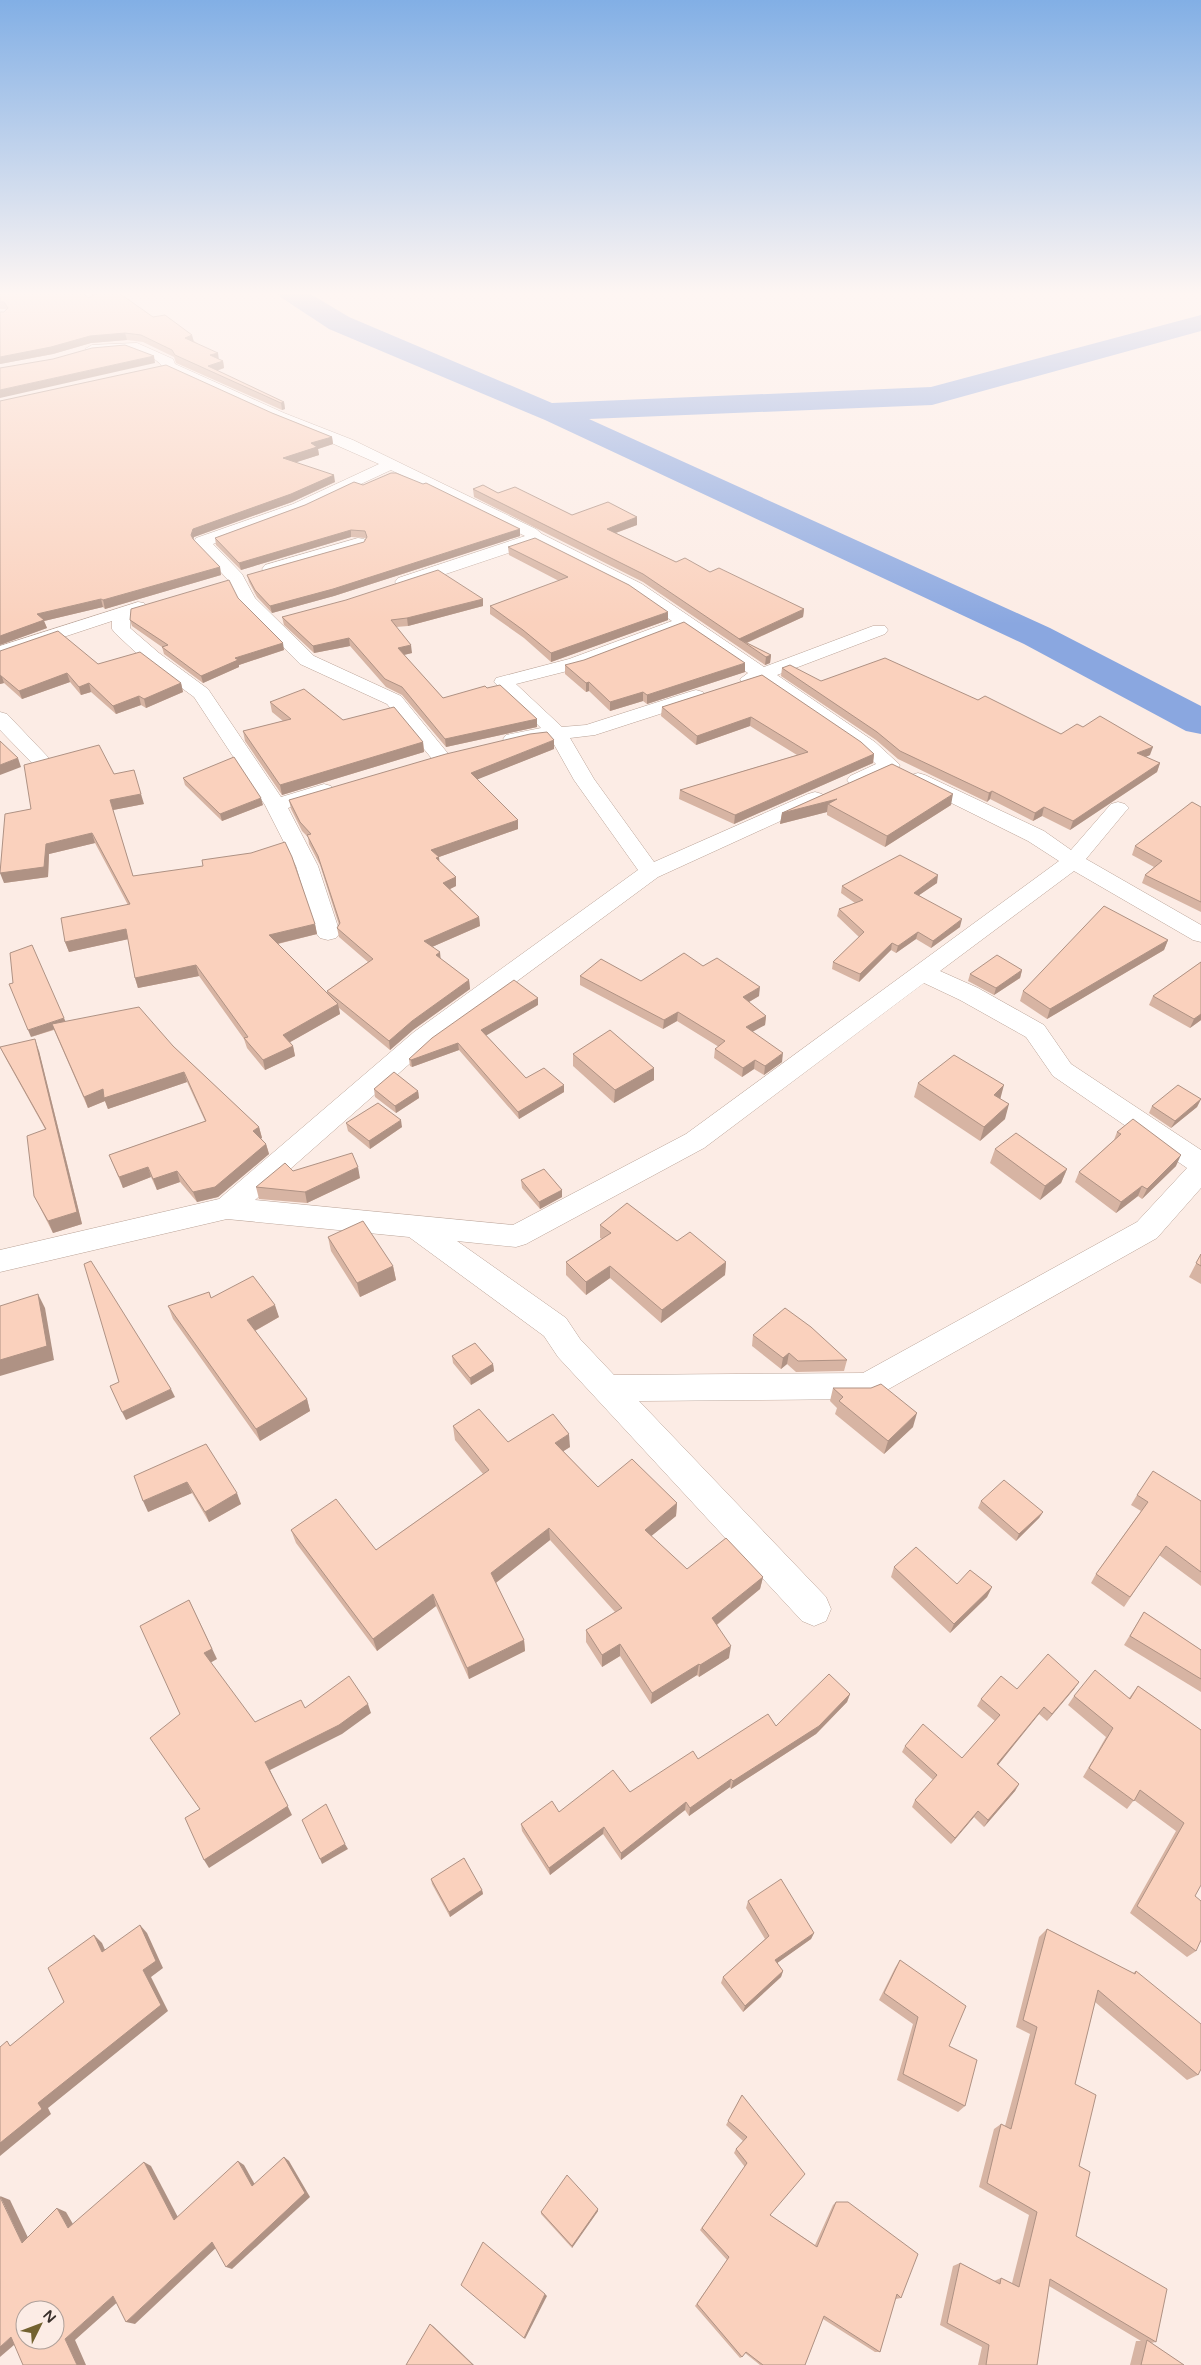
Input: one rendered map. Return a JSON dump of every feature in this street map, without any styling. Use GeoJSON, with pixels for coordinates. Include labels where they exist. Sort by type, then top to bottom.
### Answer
{"type":"FeatureCollection","features":[{"type":"Feature","properties":{"kind":"street"},"geometry":{"type":"LineString","coordinates":[[248,403],[348,443],[530,532],[536,538],[636,588],[868,746],[890,765],[1036,836],[1073,861],[1201,935]]}},
{"type":"Feature","properties":{"kind":"street"},"geometry":{"type":"LineString","coordinates":[[390,465],[299,507],[202,542],[236,578],[247,600],[307,660],[394,700],[440,756]]}},
{"type":"Feature","properties":{"kind":"street"},"geometry":{"type":"LineString","coordinates":[[387,587],[536,538]]}},
{"type":"Feature","properties":{"kind":"street"},"geometry":{"type":"LineString","coordinates":[[217,584],[358,543]]}},
{"type":"Feature","properties":{"kind":"street"},"geometry":{"type":"LineString","coordinates":[[0,652],[151,603]]}},
{"type":"Feature","properties":{"kind":"street"},"geometry":{"type":"LineString","coordinates":[[122,611],[121,629],[152,657],[201,693],[276,805],[307,866],[328,933]]}},
{"type":"Feature","properties":{"kind":"street"},"geometry":{"type":"LineString","coordinates":[[267,622],[285,618]]}},
{"type":"Feature","properties":{"kind":"street"},"geometry":{"type":"LineString","coordinates":[[650,872],[584,780],[558,734],[503,682],[576,663],[687,621]]}},
{"type":"Feature","properties":{"kind":"street"},"geometry":{"type":"LineString","coordinates":[[494,744],[530,735],[588,731],[762,675],[879,630]]}},
{"type":"Feature","properties":{"kind":"street"},"geometry":{"type":"LineString","coordinates":[[0,718],[40,760]]}},
{"type":"Feature","properties":{"kind":"street"},"geometry":{"type":"LineString","coordinates":[[227,1208],[423,1038],[650,872],[890,765]]}},
{"type":"Feature","properties":{"kind":"street"},"geometry":{"type":"LineString","coordinates":[[276,805],[340,786]]}},
{"type":"Feature","properties":{"kind":"street"},"geometry":{"type":"LineString","coordinates":[[0,1261],[227,1208],[516,1236],[695,1141],[1073,861],[1118,808]]}},
{"type":"Feature","properties":{"kind":"street"},"geometry":{"type":"LineString","coordinates":[[923,973],[969,994],[1035,1031],[1062,1070],[1201,1164]]}},
{"type":"Feature","properties":{"kind":"street"},"geometry":{"type":"LineString","coordinates":[[608,1388],[867,1386],[1147,1230],[1201,1170]]}},
{"type":"Feature","properties":{"kind":"street"},"geometry":{"type":"LineString","coordinates":[[414,1226],[555,1327],[569,1348],[814,1609]]}},
{"type":"Feature","properties":{"kind":"building"},"geometry":{"type":"Polygon","coordinates":[[[0,403],[251,403],[332,437],[311,443],[317,447],[283,458],[334,475],[291,494],[193,529],[191,535],[193,539],[220,567],[103,600],[37,614],[44,620],[0,636],[0,403]]]}},
{"type":"Feature","properties":{"kind":"building"},"geometry":{"type":"Polygon","coordinates":[[[391,473],[396,473],[423,484],[426,483],[520,529],[333,589],[270,606],[255,590],[247,575],[364,542],[367,537],[365,531],[351,530],[239,563],[215,538],[305,505],[354,482],[363,485],[391,473]]]}},
{"type":"Feature","properties":{"kind":"building"},"geometry":{"type":"Polygon","coordinates":[[[483,485],[498,493],[515,487],[572,515],[608,502],[637,517],[607,529],[676,562],[685,558],[710,572],[719,568],[804,609],[739,639],[643,574],[473,489],[483,485]]]}},
{"type":"Feature","properties":{"kind":"building"},"geometry":{"type":"Polygon","coordinates":[[[535,538],[629,585],[668,612],[551,653],[490,606],[568,577],[508,547],[535,538]]]}},
{"type":"Feature","properties":{"kind":"building"},"geometry":{"type":"Polygon","coordinates":[[[438,570],[483,599],[407,618],[391,620],[411,645],[398,648],[443,698],[485,686],[487,688],[500,685],[537,719],[445,739],[402,687],[385,679],[349,638],[313,646],[282,617],[346,600],[438,570]]]}},
{"type":"Feature","properties":{"kind":"building"},"geometry":{"type":"Polygon","coordinates":[[[229,580],[238,598],[283,643],[235,658],[238,660],[201,676],[162,647],[168,645],[130,620],[131,609],[229,580]]]}},
{"type":"Feature","properties":{"kind":"building"},"geometry":{"type":"Polygon","coordinates":[[[684,622],[745,663],[647,695],[643,692],[610,702],[589,682],[586,683],[565,665],[584,660],[684,622]]]}},
{"type":"Feature","properties":{"kind":"building"},"geometry":{"type":"Polygon","coordinates":[[[58,631],[98,664],[140,652],[181,683],[144,699],[139,696],[113,706],[89,683],[79,687],[67,673],[19,691],[0,675],[0,651],[58,631]]]}},
{"type":"Feature","properties":{"kind":"building"},"geometry":{"type":"Polygon","coordinates":[[[740,640],[771,655],[766,657],[740,640]]]}},
{"type":"Feature","properties":{"kind":"building"},"geometry":{"type":"Polygon","coordinates":[[[885,658],[978,700],[985,696],[1061,734],[1077,724],[1083,727],[1100,716],[1153,747],[1137,753],[1160,763],[1073,821],[1044,807],[1035,813],[992,791],[989,793],[900,751],[877,732],[782,668],[790,665],[821,681],[885,658]]]}},
{"type":"Feature","properties":{"kind":"building"},"geometry":{"type":"Polygon","coordinates":[[[762,675],[861,742],[874,754],[735,815],[680,790],[808,752],[751,717],[697,736],[662,707],[762,675]]]}},
{"type":"Feature","properties":{"kind":"building"},"geometry":{"type":"Polygon","coordinates":[[[304,689],[343,720],[394,707],[423,742],[280,785],[243,731],[291,719],[270,702],[304,689]]]}},
{"type":"Feature","properties":{"kind":"building"},"geometry":{"type":"Polygon","coordinates":[[[547,732],[554,740],[471,773],[518,820],[431,850],[439,857],[436,858],[456,877],[443,883],[479,917],[424,941],[440,952],[436,955],[469,980],[412,1021],[389,1041],[327,991],[373,959],[337,928],[340,923],[318,856],[307,835],[311,834],[300,822],[289,800],[446,754],[530,734],[547,732]]]}},
{"type":"Feature","properties":{"kind":"building"},"geometry":{"type":"Polygon","coordinates":[[[0,741],[18,758],[0,765],[0,741]]]}},
{"type":"Feature","properties":{"kind":"building"},"geometry":{"type":"Polygon","coordinates":[[[99,745],[114,774],[134,770],[141,794],[110,800],[133,876],[203,866],[202,860],[251,853],[285,842],[315,924],[269,935],[338,1004],[283,1035],[293,1046],[263,1060],[244,1038],[248,1037],[196,965],[135,978],[126,929],[65,942],[61,918],[130,904],[92,833],[46,844],[44,867],[0,873],[5,814],[31,809],[24,765],[99,745]]]}},
{"type":"Feature","properties":{"kind":"building"},"geometry":{"type":"Polygon","coordinates":[[[234,757],[261,798],[220,814],[183,778],[234,757]]]}},
{"type":"Feature","properties":{"kind":"building"},"geometry":{"type":"Polygon","coordinates":[[[892,764],[953,794],[887,836],[828,804],[837,799],[782,813],[892,764]]]}},
{"type":"Feature","properties":{"kind":"building"},"geometry":{"type":"Polygon","coordinates":[[[1192,802],[1201,807],[1201,902],[1145,875],[1162,861],[1135,846],[1192,802]]]}},
{"type":"Feature","properties":{"kind":"building"},"geometry":{"type":"Polygon","coordinates":[[[900,855],[938,875],[914,893],[962,919],[933,941],[918,932],[898,946],[892,943],[860,974],[833,962],[864,932],[839,909],[863,900],[842,886],[900,855]]]}},
{"type":"Feature","properties":{"kind":"building"},"geometry":{"type":"Polygon","coordinates":[[[1104,906],[1168,940],[1050,1009],[1023,991],[1104,906]]]}},
{"type":"Feature","properties":{"kind":"building"},"geometry":{"type":"Polygon","coordinates":[[[32,945],[64,1018],[28,1030],[9,984],[13,983],[10,953],[32,945]]]}},
{"type":"Feature","properties":{"kind":"building"},"geometry":{"type":"Polygon","coordinates":[[[684,953],[703,966],[717,958],[760,987],[743,997],[766,1016],[746,1027],[783,1053],[765,1066],[755,1060],[743,1068],[715,1049],[725,1041],[678,1012],[664,1020],[580,976],[601,959],[641,981],[684,953]]]}},
{"type":"Feature","properties":{"kind":"building"},"geometry":{"type":"Polygon","coordinates":[[[997,955],[1022,970],[996,988],[970,974],[997,955]]]}},
{"type":"Feature","properties":{"kind":"building"},"geometry":{"type":"Polygon","coordinates":[[[1201,962],[1201,1014],[1194,1019],[1153,996],[1201,962]]]}},
{"type":"Feature","properties":{"kind":"building"},"geometry":{"type":"Polygon","coordinates":[[[514,980],[538,998],[481,1030],[526,1078],[544,1068],[564,1085],[518,1112],[458,1043],[411,1060],[409,1059],[432,1038],[514,980]]]}},
{"type":"Feature","properties":{"kind":"building"},"geometry":{"type":"Polygon","coordinates":[[[139,1007],[173,1046],[259,1127],[253,1131],[266,1144],[215,1187],[193,1192],[177,1171],[153,1179],[148,1167],[119,1177],[109,1155],[206,1121],[184,1072],[104,1098],[103,1089],[84,1097],[52,1024],[139,1007]]]}},
{"type":"Feature","properties":{"kind":"building"},"geometry":{"type":"Polygon","coordinates":[[[610,1030],[654,1068],[615,1090],[573,1054],[610,1030]]]}},
{"type":"Feature","properties":{"kind":"building"},"geometry":{"type":"Polygon","coordinates":[[[35,1039],[77,1212],[48,1221],[34,1196],[27,1136],[46,1129],[0,1047],[35,1039]]]}},
{"type":"Feature","properties":{"kind":"building"},"geometry":{"type":"Polygon","coordinates":[[[954,1055],[1004,1085],[994,1095],[1009,1104],[984,1127],[918,1083],[954,1055]]]}},
{"type":"Feature","properties":{"kind":"building"},"geometry":{"type":"Polygon","coordinates":[[[394,1072],[418,1091],[395,1106],[374,1089],[394,1072]]]}},
{"type":"Feature","properties":{"kind":"building"},"geometry":{"type":"Polygon","coordinates":[[[1178,1085],[1201,1099],[1175,1121],[1152,1106],[1178,1085]]]}},
{"type":"Feature","properties":{"kind":"building"},"geometry":{"type":"Polygon","coordinates":[[[378,1103],[401,1120],[369,1141],[346,1123],[378,1103]]]}},
{"type":"Feature","properties":{"kind":"building"},"geometry":{"type":"Polygon","coordinates":[[[1133,1119],[1181,1155],[1147,1189],[1142,1186],[1121,1202],[1079,1172],[1121,1134],[1117,1132],[1133,1119]]]}},
{"type":"Feature","properties":{"kind":"building"},"geometry":{"type":"Polygon","coordinates":[[[1016,1133],[1067,1169],[1045,1186],[995,1149],[1016,1133]]]}},
{"type":"Feature","properties":{"kind":"building"},"geometry":{"type":"Polygon","coordinates":[[[352,1153],[358,1167],[305,1192],[256,1187],[285,1163],[293,1171],[352,1153]]]}},
{"type":"Feature","properties":{"kind":"building"},"geometry":{"type":"Polygon","coordinates":[[[544,1169],[562,1190],[539,1202],[521,1180],[544,1169]]]}},
{"type":"Feature","properties":{"kind":"building"},"geometry":{"type":"Polygon","coordinates":[[[627,1203],[677,1241],[690,1232],[726,1262],[662,1310],[610,1266],[586,1282],[566,1262],[611,1233],[600,1225],[627,1203]]]}},
{"type":"Feature","properties":{"kind":"building"},"geometry":{"type":"Polygon","coordinates":[[[363,1221],[393,1266],[357,1283],[328,1237],[363,1221]]]}},
{"type":"Feature","properties":{"kind":"building"},"geometry":{"type":"Polygon","coordinates":[[[1201,1254],[1201,1266],[1196,1263],[1201,1254]]]}},
{"type":"Feature","properties":{"kind":"building"},"geometry":{"type":"Polygon","coordinates":[[[91,1261],[171,1389],[122,1412],[110,1386],[119,1382],[84,1264],[91,1261]]]}},
{"type":"Feature","properties":{"kind":"building"},"geometry":{"type":"Polygon","coordinates":[[[253,1276],[275,1305],[247,1320],[307,1399],[256,1429],[168,1306],[209,1292],[211,1298],[253,1276]]]}},
{"type":"Feature","properties":{"kind":"building"},"geometry":{"type":"Polygon","coordinates":[[[38,1294],[47,1346],[0,1360],[0,1306],[38,1294]]]}},
{"type":"Feature","properties":{"kind":"building"},"geometry":{"type":"Polygon","coordinates":[[[785,1308],[811,1327],[847,1360],[798,1361],[789,1353],[783,1358],[753,1335],[785,1308]]]}},
{"type":"Feature","properties":{"kind":"building"},"geometry":{"type":"Polygon","coordinates":[[[475,1343],[493,1364],[470,1378],[452,1356],[475,1343]]]}},
{"type":"Feature","properties":{"kind":"building"},"geometry":{"type":"Polygon","coordinates":[[[881,1384],[917,1413],[888,1441],[839,1401],[843,1397],[833,1388],[871,1388],[881,1384]]]}},
{"type":"Feature","properties":{"kind":"building"},"geometry":{"type":"Polygon","coordinates":[[[479,1409],[508,1442],[553,1414],[569,1434],[555,1443],[598,1487],[632,1459],[677,1503],[645,1530],[687,1569],[726,1538],[763,1577],[712,1618],[731,1646],[652,1693],[620,1644],[602,1655],[586,1630],[622,1608],[549,1528],[491,1573],[524,1640],[467,1668],[433,1594],[373,1639],[291,1530],[336,1499],[376,1550],[489,1470],[453,1426],[479,1409]]]}},
{"type":"Feature","properties":{"kind":"building"},"geometry":{"type":"Polygon","coordinates":[[[206,1444],[237,1493],[205,1512],[187,1482],[143,1501],[134,1476],[206,1444]]]}},
{"type":"Feature","properties":{"kind":"building"},"geometry":{"type":"Polygon","coordinates":[[[1153,1471],[1201,1501],[1201,1572],[1166,1546],[1130,1597],[1096,1574],[1148,1502],[1137,1495],[1153,1471]]]}},
{"type":"Feature","properties":{"kind":"building"},"geometry":{"type":"Polygon","coordinates":[[[1004,1480],[1043,1512],[1019,1534],[981,1501],[1004,1480]]]}},
{"type":"Feature","properties":{"kind":"building"},"geometry":{"type":"Polygon","coordinates":[[[916,1547],[957,1584],[970,1570],[992,1587],[954,1624],[894,1567],[916,1547]]]}},
{"type":"Feature","properties":{"kind":"building"},"geometry":{"type":"Polygon","coordinates":[[[189,1600],[212,1649],[204,1653],[255,1722],[301,1700],[305,1708],[349,1676],[368,1704],[339,1725],[265,1762],[288,1806],[204,1860],[185,1818],[200,1809],[150,1738],[180,1714],[140,1626],[189,1600]]]}},
{"type":"Feature","properties":{"kind":"building"},"geometry":{"type":"Polygon","coordinates":[[[1144,1612],[1201,1650],[1201,1679],[1130,1636],[1144,1612]]]}},
{"type":"Feature","properties":{"kind":"building"},"geometry":{"type":"Polygon","coordinates":[[[1048,1654],[1079,1682],[1052,1714],[1044,1707],[997,1764],[1019,1784],[988,1820],[978,1811],[955,1838],[915,1800],[937,1775],[905,1746],[923,1724],[962,1758],[1000,1715],[981,1699],[1001,1676],[1017,1689],[1048,1654]]]}},
{"type":"Feature","properties":{"kind":"building"},"geometry":{"type":"Polygon","coordinates":[[[1095,1670],[1130,1699],[1138,1686],[1201,1730],[1201,1885],[1195,1896],[1201,1901],[1201,1940],[1196,1951],[1137,1906],[1184,1823],[1140,1790],[1134,1801],[1089,1768],[1113,1728],[1074,1696],[1095,1670]]]}},
{"type":"Feature","properties":{"kind":"building"},"geometry":{"type":"Polygon","coordinates":[[[829,1674],[850,1694],[819,1726],[733,1781],[731,1779],[690,1808],[686,1802],[621,1853],[604,1827],[549,1868],[521,1824],[552,1801],[559,1812],[613,1770],[630,1792],[693,1751],[698,1759],[768,1714],[776,1726],[829,1674]]]}},
{"type":"Feature","properties":{"kind":"building"},"geometry":{"type":"Polygon","coordinates":[[[326,1804],[345,1844],[320,1859],[302,1820],[326,1804]]]}},
{"type":"Feature","properties":{"kind":"building"},"geometry":{"type":"Polygon","coordinates":[[[464,1858],[482,1890],[449,1912],[431,1879],[464,1858]]]}},
{"type":"Feature","properties":{"kind":"building"},"geometry":{"type":"Polygon","coordinates":[[[781,1879],[814,1933],[775,1960],[783,1971],[745,2006],[723,1977],[769,1936],[748,1901],[781,1879]]]}},
{"type":"Feature","properties":{"kind":"building"},"geometry":{"type":"Polygon","coordinates":[[[140,1925],[156,1961],[143,1970],[161,2005],[38,2103],[42,2109],[0,2143],[0,2047],[7,2041],[10,2046],[64,2002],[48,1968],[94,1935],[102,1952],[140,1925]]]}},
{"type":"Feature","properties":{"kind":"building"},"geometry":{"type":"Polygon","coordinates":[[[1047,1929],[1135,1974],[1136,1971],[1201,2024],[1201,2069],[1198,2075],[1098,1990],[1075,2084],[1096,2095],[1079,2166],[1090,2172],[1076,2236],[1167,2289],[1156,2342],[1050,2279],[1037,2365],[986,2365],[989,2345],[947,2323],[960,2263],[1000,2284],[1001,2278],[1019,2287],[1037,2212],[987,2183],[1001,2124],[1011,2129],[1037,2027],[1023,2020],[1047,1929]]]}},
{"type":"Feature","properties":{"kind":"building"},"geometry":{"type":"Polygon","coordinates":[[[900,1960],[966,2006],[949,2046],[977,2060],[965,2106],[903,2074],[918,2017],[884,1993],[900,1960]]]}},
{"type":"Feature","properties":{"kind":"building"},"geometry":{"type":"Polygon","coordinates":[[[742,2095],[805,2174],[770,2215],[817,2247],[836,2202],[848,2202],[918,2254],[901,2298],[897,2294],[880,2352],[824,2316],[805,2365],[763,2365],[746,2352],[742,2357],[697,2304],[729,2257],[702,2228],[747,2163],[736,2149],[747,2137],[728,2121],[742,2095]]]}},
{"type":"Feature","properties":{"kind":"building"},"geometry":{"type":"Polygon","coordinates":[[[284,2157],[305,2193],[226,2267],[212,2242],[126,2322],[113,2296],[65,2339],[65,2300],[15,2300],[15,2346],[11,2337],[0,2347],[0,2197],[22,2243],[57,2208],[68,2228],[144,2162],[174,2220],[238,2161],[252,2186],[284,2157]]]}},
{"type":"Feature","properties":{"kind":"building"},"geometry":{"type":"Polygon","coordinates":[[[567,2175],[598,2209],[572,2246],[541,2212],[567,2175]]]}},
{"type":"Feature","properties":{"kind":"building"},"geometry":{"type":"Polygon","coordinates":[[[483,2242],[545,2294],[524,2338],[461,2285],[483,2242]]]}},
{"type":"Feature","properties":{"kind":"building"},"geometry":{"type":"Polygon","coordinates":[[[430,2324],[473,2365],[406,2365],[430,2324]]]}},
{"type":"Feature","properties":{"kind":"building"},"geometry":{"type":"Polygon","coordinates":[[[65,2339],[77,2365],[23,2365],[17,2350],[65,2350],[65,2339]]]}},
{"type":"Feature","properties":{"kind":"building"},"geometry":{"type":"Polygon","coordinates":[[[1147,2340],[1184,2365],[1141,2365],[1147,2340]]]}},
{"type":"Feature","properties":{"kind":"waterway"},"geometry":{"type":"LineString","coordinates":[[528,403],[548,412],[755,403]]}},
{"type":"Feature","properties":{"kind":"waterway"},"geometry":{"type":"LineString","coordinates":[[557,416],[1037,636],[1201,722]]}}]}
